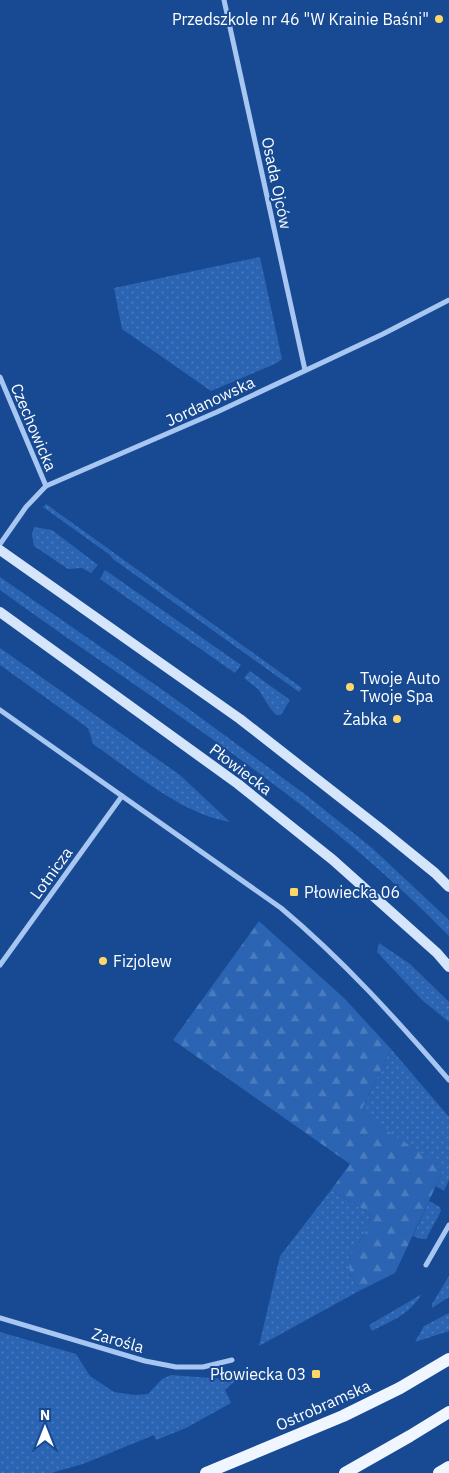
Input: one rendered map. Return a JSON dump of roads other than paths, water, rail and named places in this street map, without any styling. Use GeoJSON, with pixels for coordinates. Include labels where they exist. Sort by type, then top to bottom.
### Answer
{"type":"FeatureCollection","features":[{"type":"Feature","properties":{"kind":"main road"},"geometry":{"type":"LineString","coordinates":[[0,550],[240,720],[382,830],[435,873],[449,887]]}},
{"type":"Feature","properties":{"kind":"main road","name":"Płowiecka"},"geometry":{"type":"LineString","coordinates":[[0,612],[238,784],[333,860],[437,953],[449,967]]}},
{"type":"Feature","properties":{"kind":"main road","name":"Ostrobramska"},"geometry":{"type":"LineString","coordinates":[[206,1473],[343,1416],[400,1388],[449,1359]]}},
{"type":"Feature","properties":{"kind":"main road"},"geometry":{"type":"LineString","coordinates":[[346,1473],[449,1412]]}},
{"type":"Feature","properties":{"kind":"main road"},"geometry":{"type":"LineString","coordinates":[[439,1473],[449,1466]]}},
{"type":"Feature","properties":{"kind":"street","name":"Osada Ojców"},"geometry":{"type":"LineString","coordinates":[[224,0],[305,370]]}},
{"type":"Feature","properties":{"kind":"street","name":"Jordanowska"},"geometry":{"type":"LineString","coordinates":[[0,544],[26,507],[46,486],[217,412],[384,334],[449,300]]}},
{"type":"Feature","properties":{"kind":"street","name":"Czechowicka"},"geometry":{"type":"LineString","coordinates":[[0,377],[46,486]]}},
{"type":"Feature","properties":{"kind":"street"},"geometry":{"type":"LineString","coordinates":[[0,710],[281,908],[356,976],[398,1020],[449,1080]]}},
{"type":"Feature","properties":{"kind":"street","name":"Lotnicza"},"geometry":{"type":"LineString","coordinates":[[0,965],[122,796]]}},
{"type":"Feature","properties":{"kind":"street"},"geometry":{"type":"LineString","coordinates":[[426,1265],[449,1225]]}},
{"type":"Feature","properties":{"kind":"street","name":"Zarośla"},"geometry":{"type":"LineString","coordinates":[[0,1318],[145,1361],[176,1367],[203,1367],[232,1360]]}},
{"type":"Feature","properties":{"kind":"place","name":"Przedszkole nr 46 \"W Krainie Baśni\""},"geometry":{"type":"Point","coordinates":[439,19]}},
{"type":"Feature","properties":{"kind":"place","name":"Twoje Auto Twoje Spa"},"geometry":{"type":"Point","coordinates":[350,687]}},
{"type":"Feature","properties":{"kind":"place","name":"Żabka"},"geometry":{"type":"Point","coordinates":[397,719]}},
{"type":"Feature","properties":{"kind":"place","name":"Płowiecka 06"},"geometry":{"type":"Point","coordinates":[294,892]}},
{"type":"Feature","properties":{"kind":"place","name":"Fizjolew"},"geometry":{"type":"Point","coordinates":[103,961]}},
{"type":"Feature","properties":{"kind":"place","name":"Płowiecka 03"},"geometry":{"type":"Point","coordinates":[316,1374]}}]}
